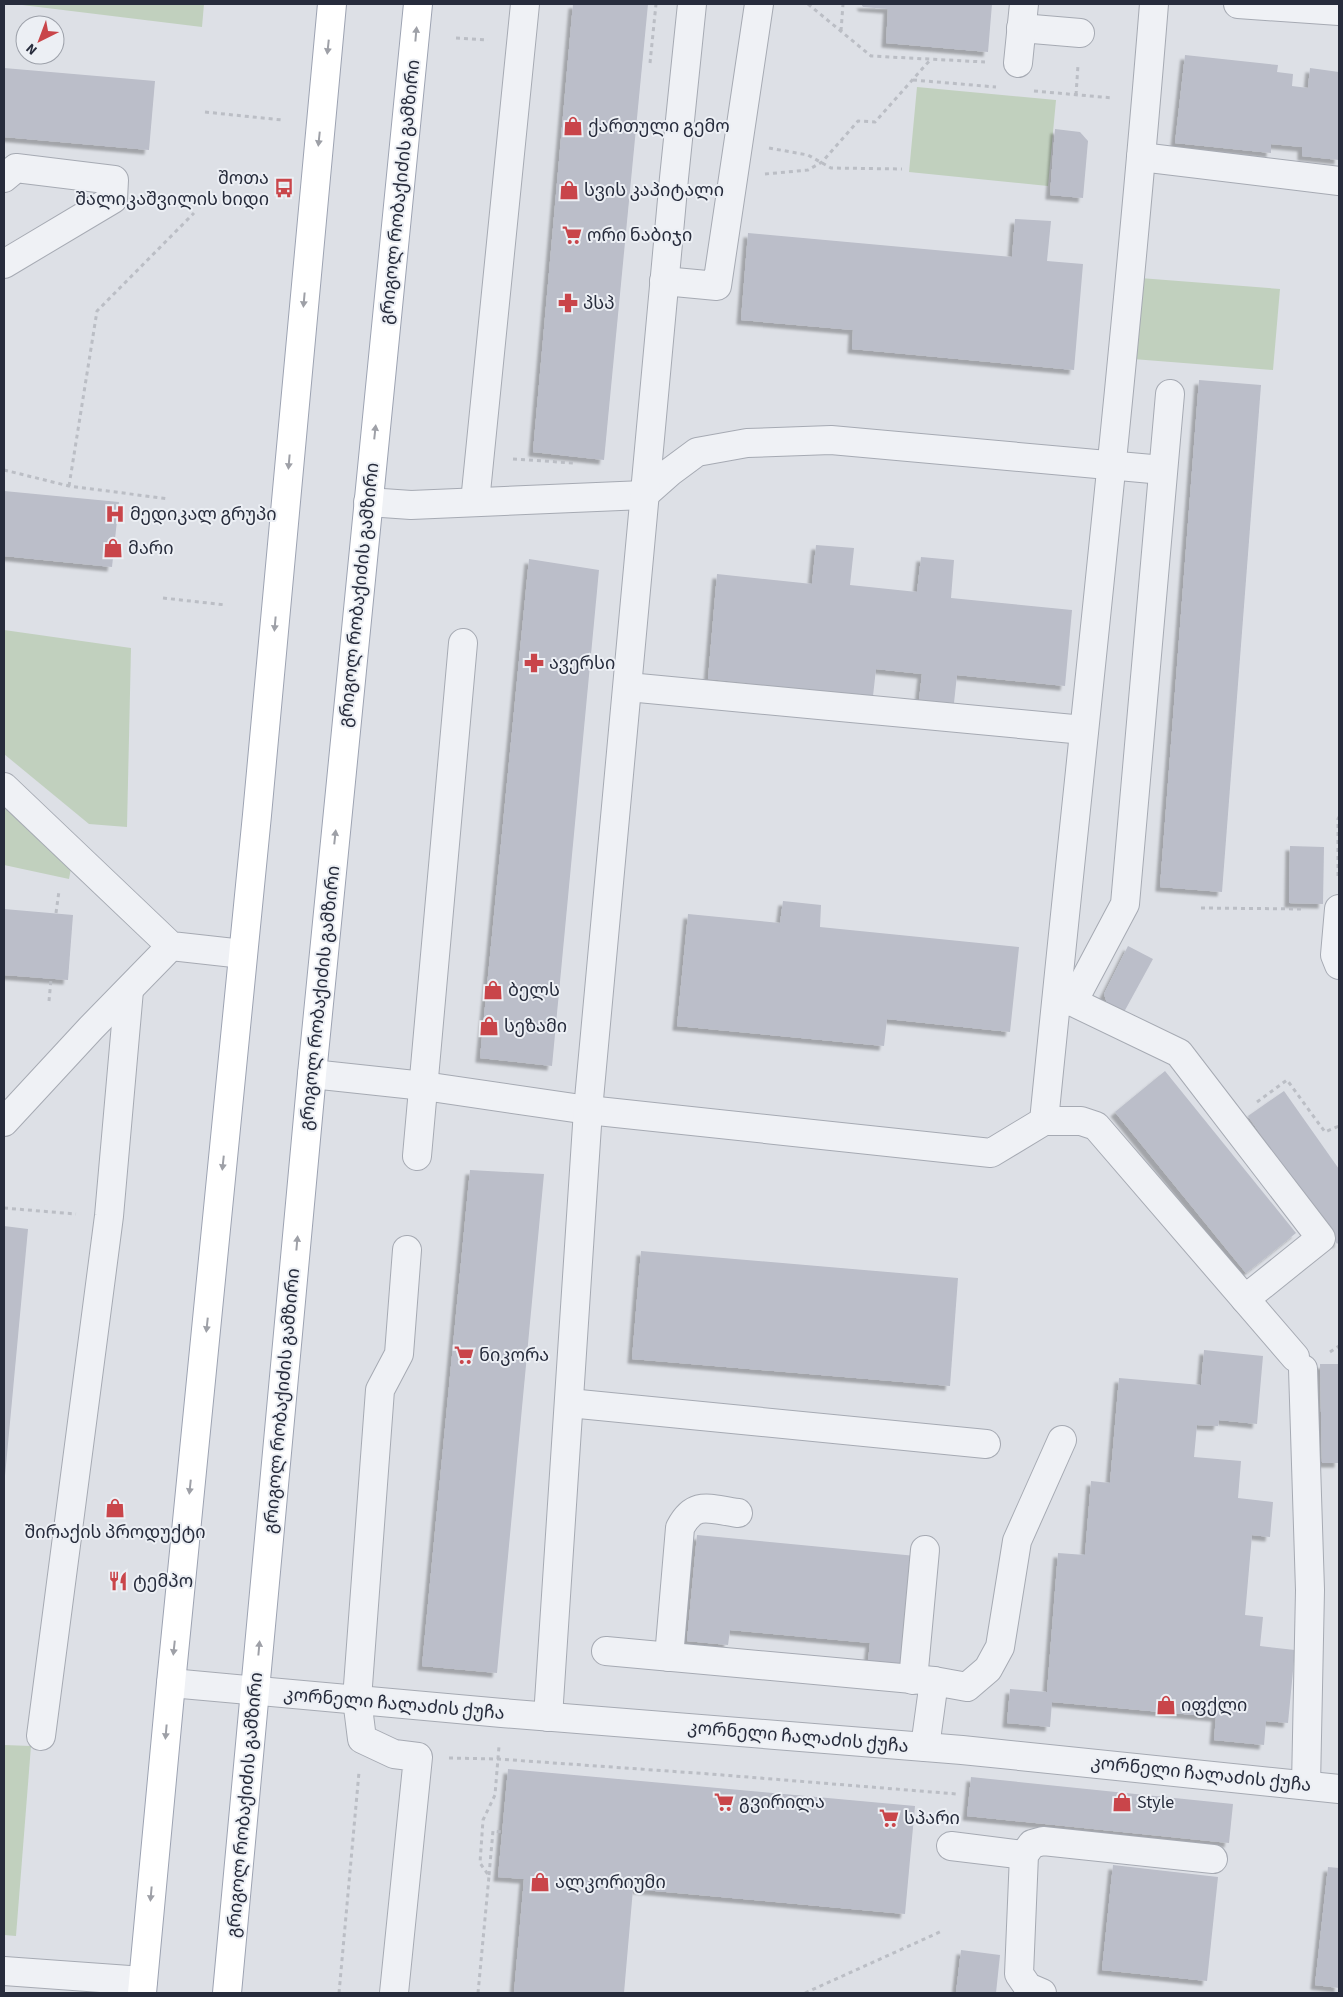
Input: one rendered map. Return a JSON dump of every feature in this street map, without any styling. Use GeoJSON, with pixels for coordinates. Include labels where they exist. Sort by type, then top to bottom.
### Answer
{"type":"FeatureCollection","features":[{"type":"Feature","properties":{"kind":"main road"},"geometry":{"type":"LineString","coordinates":[[142,1987],[243,954],[332,4]]}},
{"type":"Feature","properties":{"kind":"main road","name":"გრიგოლ რობაქიძის გამზირი"},"geometry":{"type":"LineString","coordinates":[[227,1993],[312,1074],[418,4]]}},
{"type":"Feature","properties":{"kind":"street"},"geometry":{"type":"LineString","coordinates":[[475,502],[525,4]]}},
{"type":"Feature","properties":{"kind":"street"},"geometry":{"type":"LineString","coordinates":[[548,1717],[588,1110],[664,282],[692,4]]}},
{"type":"Feature","properties":{"kind":"street"},"geometry":{"type":"LineString","coordinates":[[664,282],[718,286],[759,4]]}},
{"type":"Feature","properties":{"kind":"street"},"geometry":{"type":"LineString","coordinates":[[1044,1121],[1065,1001],[1084,730],[1141,157],[1154,4]]}},
{"type":"Feature","properties":{"kind":"street"},"geometry":{"type":"LineString","coordinates":[[1238,4],[1339,11]]}},
{"type":"Feature","properties":{"kind":"street"},"geometry":{"type":"LineString","coordinates":[[1018,63],[1022,16],[1080,33]]}},
{"type":"Feature","properties":{"kind":"street"},"geometry":{"type":"LineString","coordinates":[[1141,157],[1339,181]]}},
{"type":"Feature","properties":{"kind":"street"},"geometry":{"type":"LineString","coordinates":[[4,178],[16,168],[114,180],[113,199],[4,264]]}},
{"type":"Feature","properties":{"kind":"street"},"geometry":{"type":"LineString","coordinates":[[1065,1001],[1125,904],[1170,394]]}},
{"type":"Feature","properties":{"kind":"street"},"geometry":{"type":"LineString","coordinates":[[368,502],[411,505],[644,495],[697,452],[747,443],[831,440],[1163,470]]}},
{"type":"Feature","properties":{"kind":"street"},"geometry":{"type":"LineString","coordinates":[[417,1156],[463,643]]}},
{"type":"Feature","properties":{"kind":"street"},"geometry":{"type":"LineString","coordinates":[[628,687],[1084,730]]}},
{"type":"Feature","properties":{"kind":"street"},"geometry":{"type":"LineString","coordinates":[[4,787],[171,946],[243,954]]}},
{"type":"Feature","properties":{"kind":"street"},"geometry":{"type":"LineString","coordinates":[[1339,910],[1335,955],[1339,965]]}},
{"type":"Feature","properties":{"kind":"street"},"geometry":{"type":"LineString","coordinates":[[8,1111],[171,946]]}},
{"type":"Feature","properties":{"kind":"street"},"geometry":{"type":"LineString","coordinates":[[41,1736],[109,1216],[129,990]]}},
{"type":"Feature","properties":{"kind":"street"},"geometry":{"type":"LineString","coordinates":[[1065,1001],[1179,1053],[1322,1238],[1245,1299]]}},
{"type":"Feature","properties":{"kind":"street"},"geometry":{"type":"LineString","coordinates":[[312,1074],[424,1086],[588,1110],[991,1153],[1044,1121],[1081,1121],[1096,1126],[1299,1363],[1310,1590],[1306,1785]]}},
{"type":"Feature","properties":{"kind":"street"},"geometry":{"type":"LineString","coordinates":[[394,1993],[418,1757],[394,1754],[362,1739],[357,1699],[380,1390],[399,1354],[407,1250]]}},
{"type":"Feature","properties":{"kind":"street"},"geometry":{"type":"LineString","coordinates":[[569,1404],[986,1444]]}},
{"type":"Feature","properties":{"kind":"street"},"geometry":{"type":"LineString","coordinates":[[606,1651],[923,1680],[967,1687],[988,1670],[1000,1647],[1016,1541],[1062,1440]]}},
{"type":"Feature","properties":{"kind":"street"},"geometry":{"type":"LineString","coordinates":[[669,1657],[680,1528],[684,1520],[698,1508],[738,1513]]}},
{"type":"Feature","properties":{"kind":"street"},"geometry":{"type":"LineString","coordinates":[[925,1550],[923,1680],[925,1747]]}},
{"type":"Feature","properties":{"kind":"street","name":"კორნელი ჩალაძის ქუჩა"},"geometry":{"type":"LineString","coordinates":[[171,1683],[548,1717],[925,1747],[1339,1789]]}},
{"type":"Feature","properties":{"kind":"street"},"geometry":{"type":"LineString","coordinates":[[1042,1993],[1028,1987],[1019,1974],[1024,1855],[1032,1844],[1043,1841],[1213,1859]]}},
{"type":"Feature","properties":{"kind":"street"},"geometry":{"type":"LineString","coordinates":[[951,1846],[1024,1855]]}},
{"type":"Feature","properties":{"kind":"street"},"geometry":{"type":"LineString","coordinates":[[4,1971],[142,1987]]}},
{"type":"Feature","properties":{"kind":"path"},"geometry":{"type":"LineString","coordinates":[[808,4],[871,56],[1018,63]]}},
{"type":"Feature","properties":{"kind":"path"},"geometry":{"type":"LineString","coordinates":[[841,31],[843,4]]}},
{"type":"Feature","properties":{"kind":"path"},"geometry":{"type":"LineString","coordinates":[[733,177],[808,170],[822,162],[858,121],[875,122],[931,59]]}},
{"type":"Feature","properties":{"kind":"path"},"geometry":{"type":"LineString","coordinates":[[204,112],[282,120]]}},
{"type":"Feature","properties":{"kind":"path"},"geometry":{"type":"LineString","coordinates":[[738,142],[808,156],[831,168],[902,169]]}},
{"type":"Feature","properties":{"kind":"path"},"geometry":{"type":"LineString","coordinates":[[69,486],[97,311],[194,213]]}},
{"type":"Feature","properties":{"kind":"path"},"geometry":{"type":"LineString","coordinates":[[479,457],[575,463]]}},
{"type":"Feature","properties":{"kind":"path"},"geometry":{"type":"LineString","coordinates":[[4,470],[69,486],[169,499]]}},
{"type":"Feature","properties":{"kind":"path"},"geometry":{"type":"LineString","coordinates":[[163,598],[226,605]]}},
{"type":"Feature","properties":{"kind":"path"},"geometry":{"type":"LineString","coordinates":[[1339,817],[1339,910]]}},
{"type":"Feature","properties":{"kind":"path"},"geometry":{"type":"LineString","coordinates":[[56,913],[59,891]]}},
{"type":"Feature","properties":{"kind":"path"},"geometry":{"type":"LineString","coordinates":[[1201,908],[1298,908]]}},
{"type":"Feature","properties":{"kind":"path"},"geometry":{"type":"LineString","coordinates":[[48,1001],[51,979]]}},
{"type":"Feature","properties":{"kind":"path"},"geometry":{"type":"LineString","coordinates":[[1231,1120],[1287,1080],[1325,1132],[1339,1126]]}},
{"type":"Feature","properties":{"kind":"path"},"geometry":{"type":"LineString","coordinates":[[4,1208],[109,1216]]}},
{"type":"Feature","properties":{"kind":"path"},"geometry":{"type":"LineString","coordinates":[[489,1876],[480,1863],[483,1820],[494,1794],[502,1713]]}},
{"type":"Feature","properties":{"kind":"path"},"geometry":{"type":"LineString","coordinates":[[340,1993],[362,1739]]}},
{"type":"Feature","properties":{"kind":"path"},"geometry":{"type":"LineString","coordinates":[[418,1757],[498,1759],[957,1794]]}},
{"type":"Feature","properties":{"kind":"path"},"geometry":{"type":"LineString","coordinates":[[478,1993],[493,1831],[502,1832]]}},
{"type":"Feature","properties":{"kind":"path"},"geometry":{"type":"LineString","coordinates":[[805,1993],[942,1931]]}},
{"type":"Feature","properties":{"kind":"green space"},"geometry":{"type":"Polygon","coordinates":[[[14,4],[204,4],[202,27],[14,4]]]}},
{"type":"Feature","properties":{"kind":"green space"},"geometry":{"type":"Polygon","coordinates":[[[917,87],[1056,100],[1048,186],[909,172],[917,87]]]}},
{"type":"Feature","properties":{"kind":"green space"},"geometry":{"type":"Polygon","coordinates":[[[1140,278],[1280,289],[1273,370],[1133,359],[1140,278]]]}},
{"type":"Feature","properties":{"kind":"green space"},"geometry":{"type":"Polygon","coordinates":[[[4,630],[131,648],[127,827],[89,824],[4,754],[4,630]]]}},
{"type":"Feature","properties":{"kind":"green space"},"geometry":{"type":"Polygon","coordinates":[[[4,803],[73,858],[69,879],[4,865],[4,803]]]}},
{"type":"Feature","properties":{"kind":"green space"},"geometry":{"type":"Polygon","coordinates":[[[4,1745],[31,1746],[16,1936],[4,1935],[4,1745]]]}},
{"type":"Feature","properties":{"kind":"building"},"geometry":{"type":"Polygon","coordinates":[[[573,4],[648,4],[604,460],[533,452],[573,4]]]}},
{"type":"Feature","properties":{"kind":"building"},"geometry":{"type":"Polygon","coordinates":[[[861,4],[992,4],[988,52],[886,43],[888,9],[863,7],[861,4]]]}},
{"type":"Feature","properties":{"kind":"building"},"geometry":{"type":"Polygon","coordinates":[[[1185,55],[1278,65],[1277,72],[1293,74],[1292,86],[1308,88],[1310,68],[1339,72],[1339,160],[1302,156],[1302,147],[1271,144],[1271,153],[1175,143],[1185,55]]]}},
{"type":"Feature","properties":{"kind":"building"},"geometry":{"type":"Polygon","coordinates":[[[4,68],[155,81],[149,150],[4,137],[4,68]]]}},
{"type":"Feature","properties":{"kind":"building"},"geometry":{"type":"Polygon","coordinates":[[[1055,129],[1080,132],[1088,141],[1083,198],[1050,195],[1055,129]]]}},
{"type":"Feature","properties":{"kind":"building"},"geometry":{"type":"Polygon","coordinates":[[[1015,219],[1051,221],[1047,261],[1083,264],[1074,370],[852,349],[853,330],[741,320],[748,233],[1012,257],[1015,219]]]}},
{"type":"Feature","properties":{"kind":"building"},"geometry":{"type":"Polygon","coordinates":[[[1199,380],[1261,385],[1222,892],[1160,887],[1199,380]]]}},
{"type":"Feature","properties":{"kind":"building"},"geometry":{"type":"Polygon","coordinates":[[[4,491],[119,502],[112,567],[4,556],[4,491]]]}},
{"type":"Feature","properties":{"kind":"building"},"geometry":{"type":"Polygon","coordinates":[[[816,545],[854,548],[850,585],[917,592],[921,557],[954,560],[951,598],[1072,610],[1065,686],[957,675],[954,703],[919,700],[922,674],[876,669],[873,696],[708,679],[717,574],[812,584],[816,545]]]}},
{"type":"Feature","properties":{"kind":"building"},"geometry":{"type":"Polygon","coordinates":[[[529,559],[599,570],[552,1066],[480,1058],[529,559]]]}},
{"type":"Feature","properties":{"kind":"building"},"geometry":{"type":"Polygon","coordinates":[[[1290,846],[1324,847],[1323,904],[1289,903],[1290,846]]]}},
{"type":"Feature","properties":{"kind":"building"},"geometry":{"type":"Polygon","coordinates":[[[783,901],[821,905],[820,927],[1019,947],[1010,1032],[887,1019],[884,1046],[677,1026],[688,914],[780,923],[783,901]]]}},
{"type":"Feature","properties":{"kind":"building"},"geometry":{"type":"Polygon","coordinates":[[[4,909],[73,915],[68,980],[4,975],[4,909]]]}},
{"type":"Feature","properties":{"kind":"building"},"geometry":{"type":"Polygon","coordinates":[[[1128,946],[1153,959],[1124,1012],[1107,1003],[1104,994],[1128,946]]]}},
{"type":"Feature","properties":{"kind":"building"},"geometry":{"type":"Polygon","coordinates":[[[1165,1071],[1296,1233],[1246,1273],[1115,1112],[1165,1071]]]}},
{"type":"Feature","properties":{"kind":"building"},"geometry":{"type":"Polygon","coordinates":[[[1284,1091],[1339,1169],[1339,1242],[1337,1244],[1248,1116],[1284,1091]]]}},
{"type":"Feature","properties":{"kind":"building"},"geometry":{"type":"Polygon","coordinates":[[[470,1170],[544,1174],[497,1673],[422,1666],[470,1170]]]}},
{"type":"Feature","properties":{"kind":"building"},"geometry":{"type":"Polygon","coordinates":[[[4,1226],[28,1229],[5,1476],[4,1476],[4,1226]]]}},
{"type":"Feature","properties":{"kind":"building"},"geometry":{"type":"Polygon","coordinates":[[[641,1251],[958,1278],[950,1386],[632,1359],[641,1251]]]}},
{"type":"Feature","properties":{"kind":"building"},"geometry":{"type":"Polygon","coordinates":[[[1204,1350],[1263,1356],[1257,1424],[1219,1420],[1218,1426],[1197,1425],[1194,1457],[1241,1461],[1238,1498],[1273,1502],[1270,1537],[1252,1535],[1245,1615],[1263,1617],[1260,1646],[1295,1650],[1288,1723],[1266,1721],[1264,1745],[1214,1740],[1216,1717],[1052,1702],[1050,1727],[1007,1723],[1010,1689],[1047,1692],[1058,1553],[1085,1555],[1091,1481],[1110,1483],[1119,1378],[1201,1385],[1204,1350]]]}},
{"type":"Feature","properties":{"kind":"building"},"geometry":{"type":"Polygon","coordinates":[[[1320,1364],[1339,1364],[1339,1463],[1322,1463],[1320,1364]]]}},
{"type":"Feature","properties":{"kind":"building"},"geometry":{"type":"Polygon","coordinates":[[[697,1535],[916,1556],[906,1664],[868,1661],[870,1643],[730,1630],[728,1645],[687,1641],[697,1535]]]}},
{"type":"Feature","properties":{"kind":"building"},"geometry":{"type":"Polygon","coordinates":[[[508,1769],[915,1806],[905,1914],[633,1889],[624,1993],[514,1993],[524,1879],[498,1877],[508,1769]]]}},
{"type":"Feature","properties":{"kind":"building"},"geometry":{"type":"Polygon","coordinates":[[[971,1777],[1233,1804],[1229,1843],[967,1816],[971,1777]]]}},
{"type":"Feature","properties":{"kind":"building"},"geometry":{"type":"Polygon","coordinates":[[[1113,1865],[1218,1877],[1207,1981],[1102,1970],[1113,1865]]]}},
{"type":"Feature","properties":{"kind":"building"},"geometry":{"type":"Polygon","coordinates":[[[1328,1867],[1339,1868],[1339,1988],[1315,1985],[1328,1867]]]}},
{"type":"Feature","properties":{"kind":"building"},"geometry":{"type":"Polygon","coordinates":[[[961,1950],[1000,1955],[996,1993],[956,1993],[961,1950]]]}},
{"type":"Feature","properties":{"kind":"place","name":"ქართული გემო"},"geometry":{"type":"Point","coordinates":[573,126]}},
{"type":"Feature","properties":{"kind":"place","name":"შოთა შალიკაშვილის ხიდი"},"geometry":{"type":"Point","coordinates":[284,188]}},
{"type":"Feature","properties":{"kind":"place","name":"სვის კაპიტალი"},"geometry":{"type":"Point","coordinates":[569,190]}},
{"type":"Feature","properties":{"kind":"place","name":"ორი ნაბიჯი"},"geometry":{"type":"Point","coordinates":[572,235]}},
{"type":"Feature","properties":{"kind":"place","name":"პსპ"},"geometry":{"type":"Point","coordinates":[568,303]}},
{"type":"Feature","properties":{"kind":"place","name":"მედიკალ გრუპი"},"geometry":{"type":"Point","coordinates":[115,514]}},
{"type":"Feature","properties":{"kind":"place","name":"მარი"},"geometry":{"type":"Point","coordinates":[113,548]}},
{"type":"Feature","properties":{"kind":"place","name":"ავერსი"},"geometry":{"type":"Point","coordinates":[534,663]}},
{"type":"Feature","properties":{"kind":"place","name":"ბელს"},"geometry":{"type":"Point","coordinates":[493,990]}},
{"type":"Feature","properties":{"kind":"place","name":"სეზამი"},"geometry":{"type":"Point","coordinates":[489,1026]}},
{"type":"Feature","properties":{"kind":"place","name":"ნიკორა"},"geometry":{"type":"Point","coordinates":[464,1355]}},
{"type":"Feature","properties":{"kind":"place","name":"შირაქის პროდუქტი"},"geometry":{"type":"Point","coordinates":[115,1508]}},
{"type":"Feature","properties":{"kind":"place","name":"ტემპო"},"geometry":{"type":"Point","coordinates":[118,1581]}},
{"type":"Feature","properties":{"kind":"place","name":"იფქლი"},"geometry":{"type":"Point","coordinates":[1166,1705]}},
{"type":"Feature","properties":{"kind":"place","name":"გვირილა"},"geometry":{"type":"Point","coordinates":[724,1802]}},
{"type":"Feature","properties":{"kind":"place","name":"Style"},"geometry":{"type":"Point","coordinates":[1122,1802]}},
{"type":"Feature","properties":{"kind":"place","name":"სპარი"},"geometry":{"type":"Point","coordinates":[889,1818]}},
{"type":"Feature","properties":{"kind":"place","name":"ალკორიუმი"},"geometry":{"type":"Point","coordinates":[540,1882]}}]}
